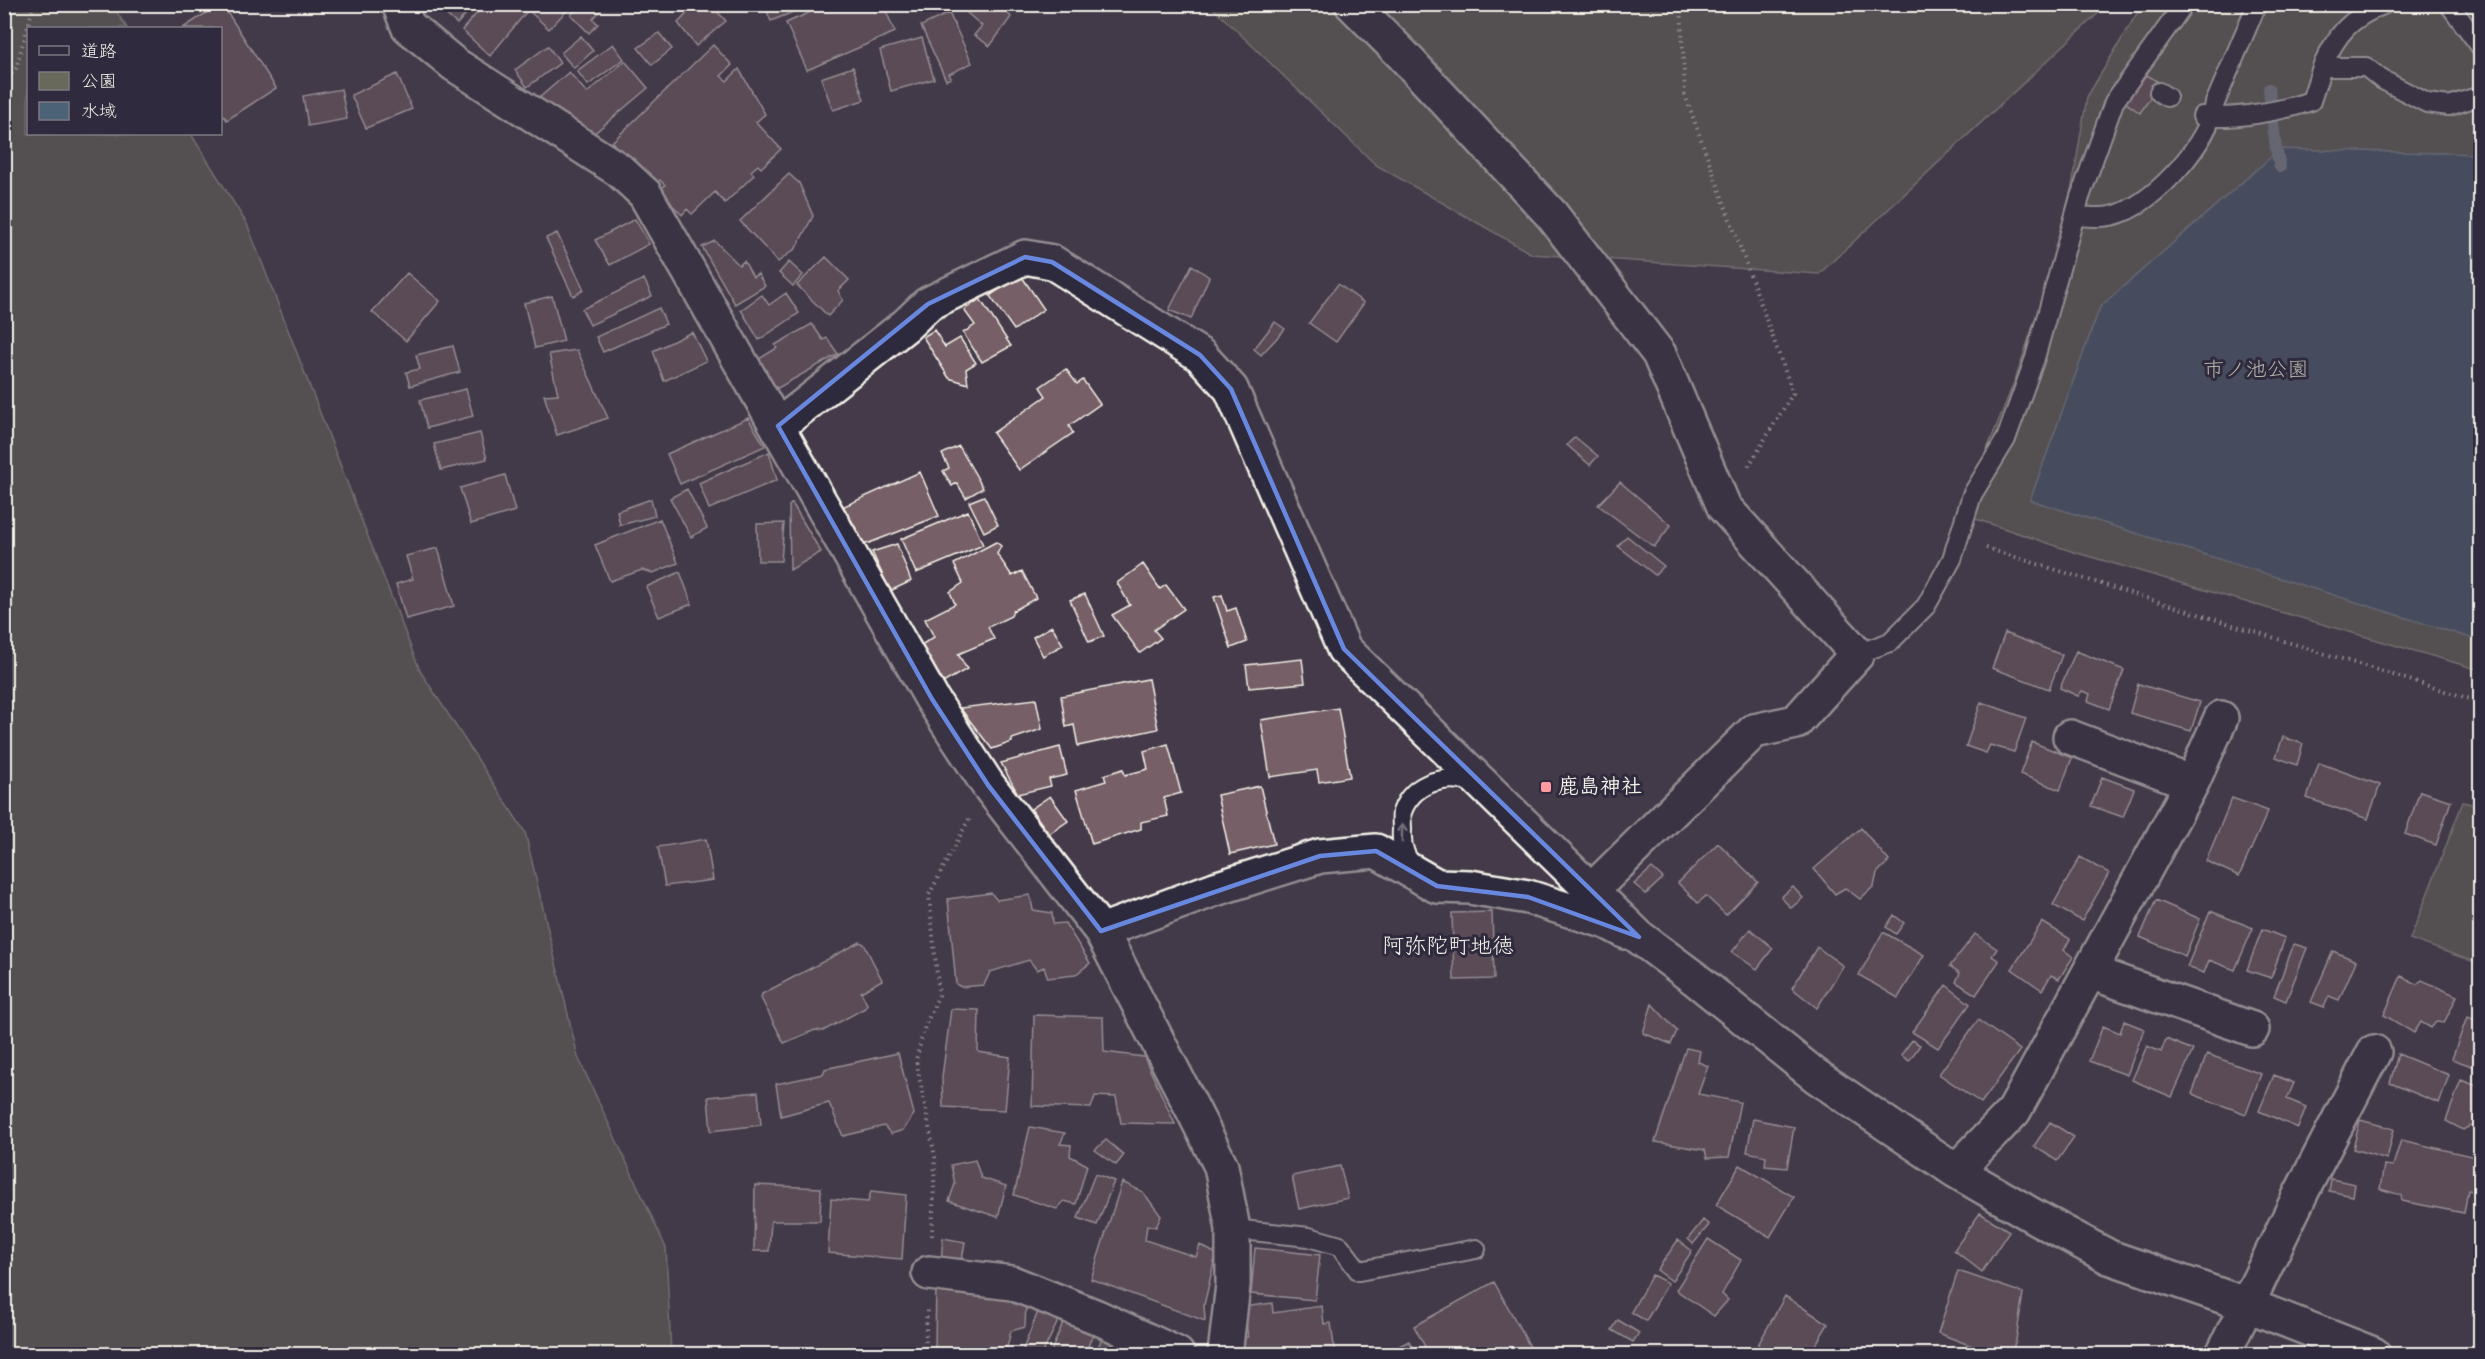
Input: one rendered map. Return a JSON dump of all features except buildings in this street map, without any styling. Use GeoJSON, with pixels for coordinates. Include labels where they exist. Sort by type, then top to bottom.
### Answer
{"type":"FeatureCollection","features":[{"type":"Feature","properties":{"kind":"street"},"geometry":{"type":"LineString","coordinates":[[399,4],[408,26],[454,64],[619,170],[645,194],[932,699],[988,785],[1101,931],[1221,1166],[1233,1229],[1233,1285],[1225,1354]]}},
{"type":"Feature","properties":{"kind":"street"},"geometry":{"type":"LineString","coordinates":[[1352,4],[1402,54],[1552,215],[1659,354],[1724,507],[1857,654],[1796,722],[1754,731],[1592,890]]}},
{"type":"Feature","properties":{"kind":"street"},"geometry":{"type":"LineString","coordinates":[[778,426],[906,325],[928,304],[1024,257],[1052,261],[1200,356],[1231,389],[1344,649],[1639,937],[1816,1076],[1956,1171],[2109,1257],[2245,1304],[2373,1354]]}},
{"type":"Feature","properties":{"kind":"street"},"geometry":{"type":"LineString","coordinates":[[1956,1171],[2014,1111],[2192,783],[2221,718]]}},
{"type":"Feature","properties":{"kind":"street"},"geometry":{"type":"LineString","coordinates":[[2070,737],[2192,783]]}},
{"type":"Feature","properties":{"kind":"street"},"geometry":{"type":"LineString","coordinates":[[1101,931],[1215,889],[1320,856],[1376,851],[1437,886],[1470,887],[1528,897],[1607,922],[1639,937]]}},
{"type":"Feature","properties":{"kind":"street"},"geometry":{"type":"LineString","coordinates":[[2090,972],[2252,1031]]}},
{"type":"Feature","properties":{"kind":"street"},"geometry":{"type":"LineString","coordinates":[[2223,1354],[2245,1304],[2374,1052]]}},
{"type":"Feature","properties":{"kind":"street"},"geometry":{"type":"LineString","coordinates":[[929,1274],[1012,1283],[1097,1317],[1177,1354]]}},
{"type":"Feature","properties":{"kind":"lane"},"geometry":{"type":"LineString","coordinates":[[1857,654],[1890,642],[1926,606],[1952,559],[1972,495],[2006,439],[2035,358],[2075,216],[2114,102],[2184,4]]}},
{"type":"Feature","properties":{"kind":"lane"},"geometry":{"type":"LineString","coordinates":[[2075,216],[2102,218],[2122,213],[2174,176],[2215,103],[2257,4]]}},
{"type":"Feature","properties":{"kind":"lane"},"geometry":{"type":"LineString","coordinates":[[2207,116],[2241,114],[2311,101],[2330,50],[2352,21],[2385,4]]}},
{"type":"Feature","properties":{"kind":"lane"},"geometry":{"type":"LineString","coordinates":[[2444,5],[2481,46]]}},
{"type":"Feature","properties":{"kind":"lane"},"geometry":{"type":"LineString","coordinates":[[2322,67],[2366,67],[2398,89],[2427,103],[2449,106],[2481,96]]}},
{"type":"Feature","properties":{"kind":"lane"},"geometry":{"type":"LineString","coordinates":[[1451,886],[1426,877],[1412,866],[1401,844],[1402,813],[1412,793],[1433,782],[1454,778],[1483,786]]}},
{"type":"Feature","properties":{"kind":"lane"},"geometry":{"type":"LineString","coordinates":[[1233,1229],[1309,1237],[1340,1246],[1359,1271],[1476,1249]]}},
{"type":"Feature","properties":{"kind":"path"},"geometry":{"type":"LineString","coordinates":[[28,27],[34,4]]}},
{"type":"Feature","properties":{"kind":"path"},"geometry":{"type":"LineString","coordinates":[[1681,4],[1685,95],[1792,393],[1724,507]]}},
{"type":"Feature","properties":{"kind":"path"},"geometry":{"type":"LineString","coordinates":[[4,83],[16,68],[27,29]]}},
{"type":"Feature","properties":{"kind":"path"},"geometry":{"type":"LineString","coordinates":[[1957,539],[2481,702]]}},
{"type":"Feature","properties":{"kind":"path"},"geometry":{"type":"LineString","coordinates":[[925,1354],[935,1157],[916,1060],[925,1026],[939,995],[929,895],[988,785]]}},
{"type":"Feature","properties":{"kind":"highlighted area"},"geometry":{"type":"Polygon","coordinates":[[[1025,257],[1052,262],[1200,355],[1231,389],[1344,649],[1639,937],[1528,897],[1437,886],[1376,851],[1320,856],[1101,931],[988,785],[932,699],[778,426],[928,304],[1025,257]]]}},
{"type":"Feature","properties":{"kind":"green space"},"geometry":{"type":"Polygon","coordinates":[[[5,4],[112,5],[126,27],[27,27],[27,135],[192,135],[247,224],[420,671],[525,832],[578,1057],[666,1248],[671,1354],[5,1354],[5,4]]]}},
{"type":"Feature","properties":{"kind":"green space"},"geometry":{"type":"Polygon","coordinates":[[[1210,5],[2107,5],[1819,274],[1532,254],[1376,165],[1210,5]]]}},
{"type":"Feature","properties":{"kind":"green space","name":"市ノ池公園"},"geometry":{"type":"Polygon","coordinates":[[[2142,5],[2480,5],[2480,670],[2074,552],[1961,514],[2015,380],[2046,287],[2072,186],[2087,97],[2142,5]]]}},
{"type":"Feature","properties":{"kind":"green space"},"geometry":{"type":"Polygon","coordinates":[[[2463,802],[2480,806],[2480,964],[2410,939],[2463,802]]]}},
{"type":"Feature","properties":{"kind":"water","name":"市ノ池公園"},"geometry":{"type":"Polygon","coordinates":[[[2280,149],[2480,154],[2480,641],[2030,500],[2100,307],[2280,149]]]}},
{"type":"Feature","properties":{"kind":"waterway"},"geometry":{"type":"LineString","coordinates":[[2269,89],[2280,167]]}},
{"type":"Feature","properties":{"kind":"place","name":"鹿島神社"},"geometry":{"type":"Point","coordinates":[1546,787]}},
{"type":"Feature","properties":{"kind":"district","name":"阿弥陀町地徳"},"geometry":{"type":"Point","coordinates":[1448,947]}}]}
